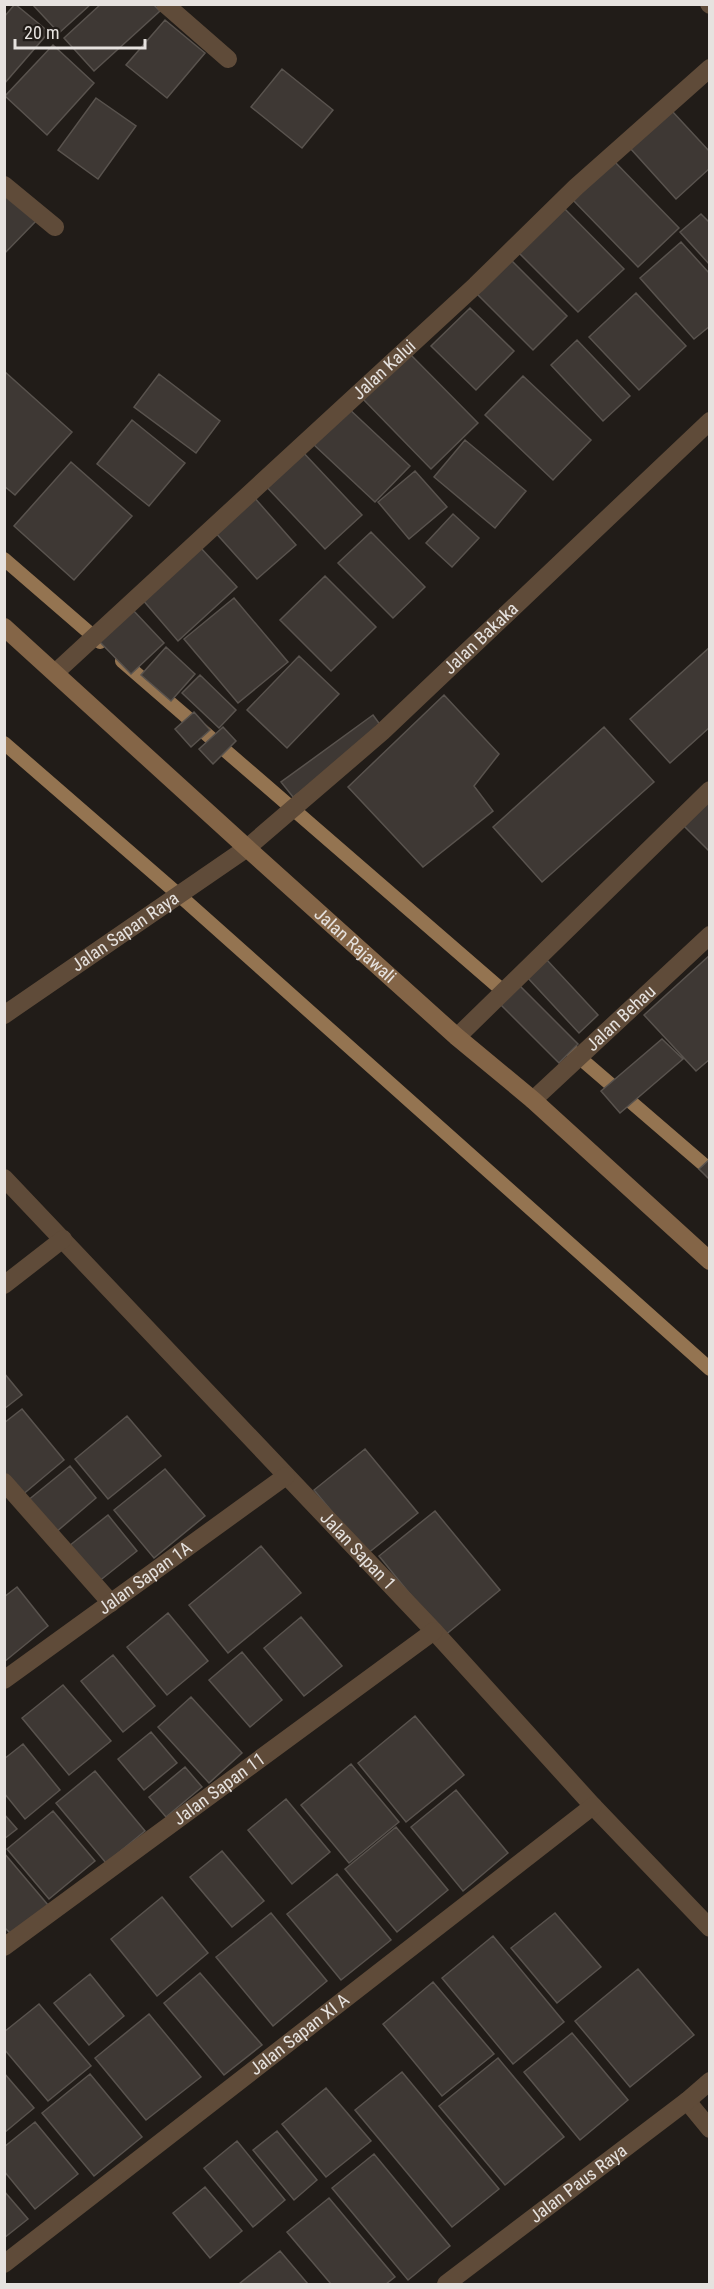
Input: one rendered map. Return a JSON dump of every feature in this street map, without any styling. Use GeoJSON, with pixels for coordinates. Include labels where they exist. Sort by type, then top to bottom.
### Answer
{"type":"FeatureCollection","features":[{"type":"Feature","properties":{"kind":"main road","name":"Jalan Rajawali"},"geometry":{"type":"LineString","coordinates":[[4,627],[457,1037],[532,1100],[710,1261]]}},
{"type":"Feature","properties":{"kind":"street"},"geometry":{"type":"LineString","coordinates":[[165,4],[228,59]]}},
{"type":"Feature","properties":{"kind":"street","name":"Jalan Kalui"},"geometry":{"type":"LineString","coordinates":[[56,672],[476,285],[576,187],[710,68]]}},
{"type":"Feature","properties":{"kind":"street"},"geometry":{"type":"LineString","coordinates":[[4,185],[54,227]]}},
{"type":"Feature","properties":{"kind":"street","name":"Jalan Bakaka"},"geometry":{"type":"LineString","coordinates":[[247,848],[382,732],[710,421]]}},
{"type":"Feature","properties":{"kind":"street"},"geometry":{"type":"LineString","coordinates":[[457,1037],[710,790]]}},
{"type":"Feature","properties":{"kind":"street","name":"Jalan Sapan Raya"},"geometry":{"type":"LineString","coordinates":[[4,1015],[247,848]]}},
{"type":"Feature","properties":{"kind":"street","name":"Jalan Behau"},"geometry":{"type":"LineString","coordinates":[[532,1100],[710,935]]}},
{"type":"Feature","properties":{"kind":"street","name":"Jalan Sapan 1"},"geometry":{"type":"LineString","coordinates":[[4,1178],[434,1631],[593,1806],[710,1928]]}},
{"type":"Feature","properties":{"kind":"street"},"geometry":{"type":"LineString","coordinates":[[4,1285],[63,1239]]}},
{"type":"Feature","properties":{"kind":"street","name":"Jalan Sapan 1A"},"geometry":{"type":"LineString","coordinates":[[4,1680],[286,1476]]}},
{"type":"Feature","properties":{"kind":"street"},"geometry":{"type":"LineString","coordinates":[[4,1482],[111,1603]]}},
{"type":"Feature","properties":{"kind":"street","name":"Jalan Sapan 11"},"geometry":{"type":"LineString","coordinates":[[4,1947],[434,1631]]}},
{"type":"Feature","properties":{"kind":"street","name":"Jalan Sapan XI A"},"geometry":{"type":"LineString","coordinates":[[4,2264],[593,1806]]}},
{"type":"Feature","properties":{"kind":"street","name":"Jalan Paus Raya"},"geometry":{"type":"LineString","coordinates":[[446,2284],[687,2101],[710,2081]]}},
{"type":"Feature","properties":{"kind":"street"},"geometry":{"type":"LineString","coordinates":[[687,2101],[710,2128]]}},
{"type":"Feature","properties":{"kind":"building"},"geometry":{"type":"Polygon","coordinates":[[[15,4],[49,32],[4,84],[4,17],[15,4]]]}},
{"type":"Feature","properties":{"kind":"building"},"geometry":{"type":"Polygon","coordinates":[[[32,4],[91,4],[59,33],[32,4]]]}},
{"type":"Feature","properties":{"kind":"building"},"geometry":{"type":"Polygon","coordinates":[[[101,4],[153,4],[160,11],[94,71],[64,38],[101,4]]]}},
{"type":"Feature","properties":{"kind":"building"},"geometry":{"type":"Polygon","coordinates":[[[165,20],[205,53],[167,98],[126,65],[165,20]]]}},
{"type":"Feature","properties":{"kind":"building"},"geometry":{"type":"Polygon","coordinates":[[[53,45],[94,83],[47,135],[5,96],[53,45]]]}},
{"type":"Feature","properties":{"kind":"building"},"geometry":{"type":"Polygon","coordinates":[[[282,69],[333,110],[302,148],[251,107],[282,69]]]}},
{"type":"Feature","properties":{"kind":"building"},"geometry":{"type":"Polygon","coordinates":[[[96,98],[136,126],[98,179],[58,150],[96,98]]]}},
{"type":"Feature","properties":{"kind":"building"},"geometry":{"type":"Polygon","coordinates":[[[672,111],[710,152],[710,168],[676,199],[630,148],[672,111]]]}},
{"type":"Feature","properties":{"kind":"building"},"geometry":{"type":"Polygon","coordinates":[[[612,159],[679,228],[638,267],[571,198],[612,159]]]}},
{"type":"Feature","properties":{"kind":"building"},"geometry":{"type":"Polygon","coordinates":[[[4,191],[36,221],[4,254],[4,191]]]}},
{"type":"Feature","properties":{"kind":"building"},"geometry":{"type":"Polygon","coordinates":[[[561,205],[624,269],[578,312],[515,249],[561,205]]]}},
{"type":"Feature","properties":{"kind":"building"},"geometry":{"type":"Polygon","coordinates":[[[701,214],[710,223],[710,265],[680,232],[701,214]]]}},
{"type":"Feature","properties":{"kind":"building"},"geometry":{"type":"Polygon","coordinates":[[[681,242],[710,274],[710,326],[694,339],[640,278],[681,242]]]}},
{"type":"Feature","properties":{"kind":"building"},"geometry":{"type":"Polygon","coordinates":[[[510,259],[567,316],[533,350],[476,293],[510,259]]]}},
{"type":"Feature","properties":{"kind":"building"},"geometry":{"type":"Polygon","coordinates":[[[636,293],[686,346],[639,390],[589,337],[636,293]]]}},
{"type":"Feature","properties":{"kind":"building"},"geometry":{"type":"Polygon","coordinates":[[[470,308],[514,351],[476,390],[431,346],[470,308]]]}},
{"type":"Feature","properties":{"kind":"building"},"geometry":{"type":"Polygon","coordinates":[[[577,340],[630,396],[603,421],[551,365],[577,340]]]}},
{"type":"Feature","properties":{"kind":"building"},"geometry":{"type":"Polygon","coordinates":[[[408,352],[478,423],[431,469],[361,397],[408,352]]]}},
{"type":"Feature","properties":{"kind":"building"},"geometry":{"type":"Polygon","coordinates":[[[4,371],[72,432],[15,495],[4,486],[4,371]]]}},
{"type":"Feature","properties":{"kind":"building"},"geometry":{"type":"Polygon","coordinates":[[[159,374],[220,421],[196,453],[134,407],[159,374]]]}},
{"type":"Feature","properties":{"kind":"building"},"geometry":{"type":"Polygon","coordinates":[[[523,376],[591,440],[553,480],[485,415],[523,376]]]}},
{"type":"Feature","properties":{"kind":"building"},"geometry":{"type":"Polygon","coordinates":[[[347,407],[410,466],[375,502],[312,443],[347,407]]]}},
{"type":"Feature","properties":{"kind":"building"},"geometry":{"type":"Polygon","coordinates":[[[132,420],[185,463],[149,506],[97,464],[132,420]]]}},
{"type":"Feature","properties":{"kind":"building"},"geometry":{"type":"Polygon","coordinates":[[[465,440],[526,491],[495,528],[434,477],[465,440]]]}},
{"type":"Feature","properties":{"kind":"building"},"geometry":{"type":"Polygon","coordinates":[[[300,449],[362,515],[325,549],[263,483],[300,449]]]}},
{"type":"Feature","properties":{"kind":"building"},"geometry":{"type":"Polygon","coordinates":[[[71,462],[132,516],[74,580],[14,526],[71,462]]]}},
{"type":"Feature","properties":{"kind":"building"},"geometry":{"type":"Polygon","coordinates":[[[415,471],[447,507],[409,539],[378,502],[415,471]]]}},
{"type":"Feature","properties":{"kind":"building"},"geometry":{"type":"Polygon","coordinates":[[[253,496],[296,545],[257,579],[214,531],[253,496]]]}},
{"type":"Feature","properties":{"kind":"building"},"geometry":{"type":"Polygon","coordinates":[[[453,514],[479,538],[452,567],[426,543],[453,514]]]}},
{"type":"Feature","properties":{"kind":"building"},"geometry":{"type":"Polygon","coordinates":[[[371,532],[425,587],[393,618],[338,563],[371,532]]]}},
{"type":"Feature","properties":{"kind":"building"},"geometry":{"type":"Polygon","coordinates":[[[199,546],[237,587],[178,641],[142,599],[199,546]]]}},
{"type":"Feature","properties":{"kind":"building"},"geometry":{"type":"Polygon","coordinates":[[[325,576],[376,627],[331,671],[280,620],[325,576]]]}},
{"type":"Feature","properties":{"kind":"building"},"geometry":{"type":"Polygon","coordinates":[[[234,598],[288,662],[238,703],[184,639],[234,598]]]}},
{"type":"Feature","properties":{"kind":"building"},"geometry":{"type":"Polygon","coordinates":[[[132,609],[164,643],[131,674],[98,640],[132,609]]]}},
{"type":"Feature","properties":{"kind":"building"},"geometry":{"type":"Polygon","coordinates":[[[166,647],[195,674],[171,701],[141,675],[166,647]]]}},
{"type":"Feature","properties":{"kind":"building"},"geometry":{"type":"Polygon","coordinates":[[[710,647],[710,727],[670,763],[630,719],[710,647]]]}},
{"type":"Feature","properties":{"kind":"building"},"geometry":{"type":"Polygon","coordinates":[[[299,656],[339,694],[287,748],[247,710],[299,656]]]}},
{"type":"Feature","properties":{"kind":"building"},"geometry":{"type":"Polygon","coordinates":[[[200,675],[236,710],[219,728],[182,693],[200,675]]]}},
{"type":"Feature","properties":{"kind":"building"},"geometry":{"type":"Polygon","coordinates":[[[444,695],[499,754],[474,786],[493,811],[423,867],[348,787],[444,695]]]}},
{"type":"Feature","properties":{"kind":"building"},"geometry":{"type":"Polygon","coordinates":[[[194,712],[210,730],[191,747],[175,729],[194,712]]]}},
{"type":"Feature","properties":{"kind":"building"},"geometry":{"type":"Polygon","coordinates":[[[373,715],[384,730],[293,797],[281,782],[373,715]]]}},
{"type":"Feature","properties":{"kind":"building"},"geometry":{"type":"Polygon","coordinates":[[[223,727],[236,741],[213,764],[199,749],[223,727]]]}},
{"type":"Feature","properties":{"kind":"building"},"geometry":{"type":"Polygon","coordinates":[[[604,727],[654,782],[542,882],[493,827],[604,727]]]}},
{"type":"Feature","properties":{"kind":"building"},"geometry":{"type":"Polygon","coordinates":[[[710,800],[710,852],[683,825],[710,800]]]}},
{"type":"Feature","properties":{"kind":"building"},"geometry":{"type":"Polygon","coordinates":[[[710,955],[710,1059],[696,1071],[644,1015],[710,955]]]}},
{"type":"Feature","properties":{"kind":"building"},"geometry":{"type":"Polygon","coordinates":[[[546,959],[598,1015],[579,1033],[527,977],[546,959]]]}},
{"type":"Feature","properties":{"kind":"building"},"geometry":{"type":"Polygon","coordinates":[[[518,984],[578,1044],[559,1063],[499,1003],[518,984]]]}},
{"type":"Feature","properties":{"kind":"building"},"geometry":{"type":"Polygon","coordinates":[[[662,1039],[683,1059],[620,1113],[601,1091],[662,1039]]]}},
{"type":"Feature","properties":{"kind":"building"},"geometry":{"type":"Polygon","coordinates":[[[710,1159],[710,1180],[699,1169],[710,1159]]]}},
{"type":"Feature","properties":{"kind":"building"},"geometry":{"type":"Polygon","coordinates":[[[4,1373],[22,1395],[4,1409],[4,1373]]]}},
{"type":"Feature","properties":{"kind":"building"},"geometry":{"type":"Polygon","coordinates":[[[22,1409],[64,1460],[21,1496],[4,1476],[4,1423],[22,1409]]]}},
{"type":"Feature","properties":{"kind":"building"},"geometry":{"type":"Polygon","coordinates":[[[127,1416],[161,1456],[108,1499],[75,1459],[127,1416]]]}},
{"type":"Feature","properties":{"kind":"building"},"geometry":{"type":"Polygon","coordinates":[[[365,1449],[418,1513],[367,1554],[314,1490],[365,1449]]]}},
{"type":"Feature","properties":{"kind":"building"},"geometry":{"type":"Polygon","coordinates":[[[70,1466],[96,1498],[55,1533],[27,1501],[70,1466]]]}},
{"type":"Feature","properties":{"kind":"building"},"geometry":{"type":"Polygon","coordinates":[[[165,1469],[205,1516],[154,1558],[114,1510],[165,1469]]]}},
{"type":"Feature","properties":{"kind":"building"},"geometry":{"type":"Polygon","coordinates":[[[435,1511],[500,1590],[444,1636],[379,1556],[435,1511]]]}},
{"type":"Feature","properties":{"kind":"building"},"geometry":{"type":"Polygon","coordinates":[[[108,1515],[137,1551],[98,1582],[69,1546],[108,1515]]]}},
{"type":"Feature","properties":{"kind":"building"},"geometry":{"type":"Polygon","coordinates":[[[261,1546],[301,1593],[228,1653],[189,1605],[261,1546]]]}},
{"type":"Feature","properties":{"kind":"building"},"geometry":{"type":"Polygon","coordinates":[[[17,1587],[48,1626],[4,1662],[4,1597],[17,1587]]]}},
{"type":"Feature","properties":{"kind":"building"},"geometry":{"type":"Polygon","coordinates":[[[168,1613],[208,1661],[167,1695],[127,1647],[168,1613]]]}},
{"type":"Feature","properties":{"kind":"building"},"geometry":{"type":"Polygon","coordinates":[[[301,1617],[342,1666],[304,1696],[264,1648],[301,1617]]]}},
{"type":"Feature","properties":{"kind":"building"},"geometry":{"type":"Polygon","coordinates":[[[242,1652],[282,1700],[250,1727],[209,1680],[242,1652]]]}},
{"type":"Feature","properties":{"kind":"building"},"geometry":{"type":"Polygon","coordinates":[[[113,1655],[155,1706],[123,1732],[81,1681],[113,1655]]]}},
{"type":"Feature","properties":{"kind":"building"},"geometry":{"type":"Polygon","coordinates":[[[63,1685],[111,1741],[69,1775],[22,1718],[63,1685]]]}},
{"type":"Feature","properties":{"kind":"building"},"geometry":{"type":"Polygon","coordinates":[[[191,1697],[242,1753],[209,1783],[158,1727],[191,1697]]]}},
{"type":"Feature","properties":{"kind":"building"},"geometry":{"type":"Polygon","coordinates":[[[415,1716],[464,1775],[406,1822],[358,1763],[415,1716]]]}},
{"type":"Feature","properties":{"kind":"building"},"geometry":{"type":"Polygon","coordinates":[[[151,1732],[177,1763],[144,1790],[118,1759],[151,1732]]]}},
{"type":"Feature","properties":{"kind":"building"},"geometry":{"type":"Polygon","coordinates":[[[23,1744],[60,1790],[25,1819],[4,1793],[4,1759],[23,1744]]]}},
{"type":"Feature","properties":{"kind":"building"},"geometry":{"type":"Polygon","coordinates":[[[351,1764],[399,1822],[349,1863],[301,1805],[351,1764]]]}},
{"type":"Feature","properties":{"kind":"building"},"geometry":{"type":"Polygon","coordinates":[[[185,1767],[202,1787],[166,1817],[149,1797],[185,1767]]]}},
{"type":"Feature","properties":{"kind":"building"},"geometry":{"type":"Polygon","coordinates":[[[95,1771],[145,1831],[106,1863],[56,1803],[95,1771]]]}},
{"type":"Feature","properties":{"kind":"building"},"geometry":{"type":"Polygon","coordinates":[[[456,1790],[508,1853],[463,1891],[411,1827],[456,1790]]]}},
{"type":"Feature","properties":{"kind":"building"},"geometry":{"type":"Polygon","coordinates":[[[286,1799],[330,1852],[292,1884],[248,1830],[286,1799]]]}},
{"type":"Feature","properties":{"kind":"building"},"geometry":{"type":"Polygon","coordinates":[[[53,1811],[95,1861],[49,1899],[7,1849],[53,1811]]]}},
{"type":"Feature","properties":{"kind":"building"},"geometry":{"type":"Polygon","coordinates":[[[4,1814],[17,1829],[4,1839],[4,1814]]]}},
{"type":"Feature","properties":{"kind":"building"},"geometry":{"type":"Polygon","coordinates":[[[396,1827],[448,1890],[397,1932],[345,1869],[396,1827]]]}},
{"type":"Feature","properties":{"kind":"building"},"geometry":{"type":"Polygon","coordinates":[[[222,1851],[264,1901],[232,1927],[190,1877],[222,1851]]]}},
{"type":"Feature","properties":{"kind":"building"},"geometry":{"type":"Polygon","coordinates":[[[4,1853],[48,1905],[12,1935],[4,1927],[4,1853]]]}},
{"type":"Feature","properties":{"kind":"building"},"geometry":{"type":"Polygon","coordinates":[[[337,1874],[391,1940],[341,1980],[287,1914],[337,1874]]]}},
{"type":"Feature","properties":{"kind":"building"},"geometry":{"type":"Polygon","coordinates":[[[162,1897],[208,1953],[157,1996],[111,1939],[162,1897]]]}},
{"type":"Feature","properties":{"kind":"building"},"geometry":{"type":"Polygon","coordinates":[[[271,1913],[327,1981],[273,2026],[216,1957],[271,1913]]]}},
{"type":"Feature","properties":{"kind":"building"},"geometry":{"type":"Polygon","coordinates":[[[555,1913],[601,1967],[557,2003],[511,1948],[555,1913]]]}},
{"type":"Feature","properties":{"kind":"building"},"geometry":{"type":"Polygon","coordinates":[[[493,1936],[564,2022],[513,2064],[442,1978],[493,1936]]]}},
{"type":"Feature","properties":{"kind":"building"},"geometry":{"type":"Polygon","coordinates":[[[638,1969],[694,2035],[630,2087],[575,2021],[638,1969]]]}},
{"type":"Feature","properties":{"kind":"building"},"geometry":{"type":"Polygon","coordinates":[[[200,1973],[262,2045],[224,2075],[164,2003],[200,1973]]]}},
{"type":"Feature","properties":{"kind":"building"},"geometry":{"type":"Polygon","coordinates":[[[90,1974],[124,2016],[89,2045],[54,2003],[90,1974]]]}},
{"type":"Feature","properties":{"kind":"building"},"geometry":{"type":"Polygon","coordinates":[[[433,1982],[494,2054],[442,2096],[383,2024],[433,1982]]]}},
{"type":"Feature","properties":{"kind":"building"},"geometry":{"type":"Polygon","coordinates":[[[39,2004],[91,2066],[48,2101],[4,2049],[4,2032],[39,2004]]]}},
{"type":"Feature","properties":{"kind":"building"},"geometry":{"type":"Polygon","coordinates":[[[149,2014],[201,2077],[146,2120],[95,2058],[149,2014]]]}},
{"type":"Feature","properties":{"kind":"building"},"geometry":{"type":"Polygon","coordinates":[[[572,2033],[628,2100],[580,2140],[524,2072],[572,2033]]]}},
{"type":"Feature","properties":{"kind":"building"},"geometry":{"type":"Polygon","coordinates":[[[498,2058],[564,2137],[505,2185],[439,2106],[498,2058]]]}},
{"type":"Feature","properties":{"kind":"building"},"geometry":{"type":"Polygon","coordinates":[[[402,2072],[499,2189],[452,2227],[355,2110],[402,2072]]]}},
{"type":"Feature","properties":{"kind":"building"},"geometry":{"type":"Polygon","coordinates":[[[4,2073],[34,2108],[4,2133],[4,2073]]]}},
{"type":"Feature","properties":{"kind":"building"},"geometry":{"type":"Polygon","coordinates":[[[90,2074],[142,2137],[94,2176],[42,2113],[90,2074]]]}},
{"type":"Feature","properties":{"kind":"building"},"geometry":{"type":"Polygon","coordinates":[[[326,2088],[371,2141],[326,2177],[282,2124],[326,2088]]]}},
{"type":"Feature","properties":{"kind":"building"},"geometry":{"type":"Polygon","coordinates":[[[35,2122],[78,2174],[35,2209],[4,2171],[4,2147],[35,2122]]]}},
{"type":"Feature","properties":{"kind":"building"},"geometry":{"type":"Polygon","coordinates":[[[277,2131],[317,2180],[294,2200],[253,2150],[277,2131]]]}},
{"type":"Feature","properties":{"kind":"building"},"geometry":{"type":"Polygon","coordinates":[[[237,2141],[285,2200],[253,2227],[204,2168],[237,2141]]]}},
{"type":"Feature","properties":{"kind":"building"},"geometry":{"type":"Polygon","coordinates":[[[374,2154],[450,2246],[408,2280],[332,2188],[374,2154]]]}},
{"type":"Feature","properties":{"kind":"building"},"geometry":{"type":"Polygon","coordinates":[[[205,2187],[242,2231],[210,2258],[173,2213],[205,2187]]]}},
{"type":"Feature","properties":{"kind":"building"},"geometry":{"type":"Polygon","coordinates":[[[4,2191],[28,2219],[4,2238],[4,2191]]]}},
{"type":"Feature","properties":{"kind":"building"},"geometry":{"type":"Polygon","coordinates":[[[329,2198],[395,2277],[386,2284],[331,2284],[287,2232],[329,2198]]]}},
{"type":"Feature","properties":{"kind":"building"},"geometry":{"type":"Polygon","coordinates":[[[280,2251],[308,2284],[239,2284],[280,2251]]]}},
{"type":"Feature","properties":{"kind":"waterway"},"geometry":{"type":"LineString","coordinates":[[4,559],[100,642]]}},
{"type":"Feature","properties":{"kind":"waterway"},"geometry":{"type":"LineString","coordinates":[[122,661],[511,998]]}},
{"type":"Feature","properties":{"kind":"waterway"},"geometry":{"type":"LineString","coordinates":[[4,743],[179,895],[710,1369]]}},
{"type":"Feature","properties":{"kind":"waterway"},"geometry":{"type":"LineString","coordinates":[[573,1052],[710,1170]]}}]}
